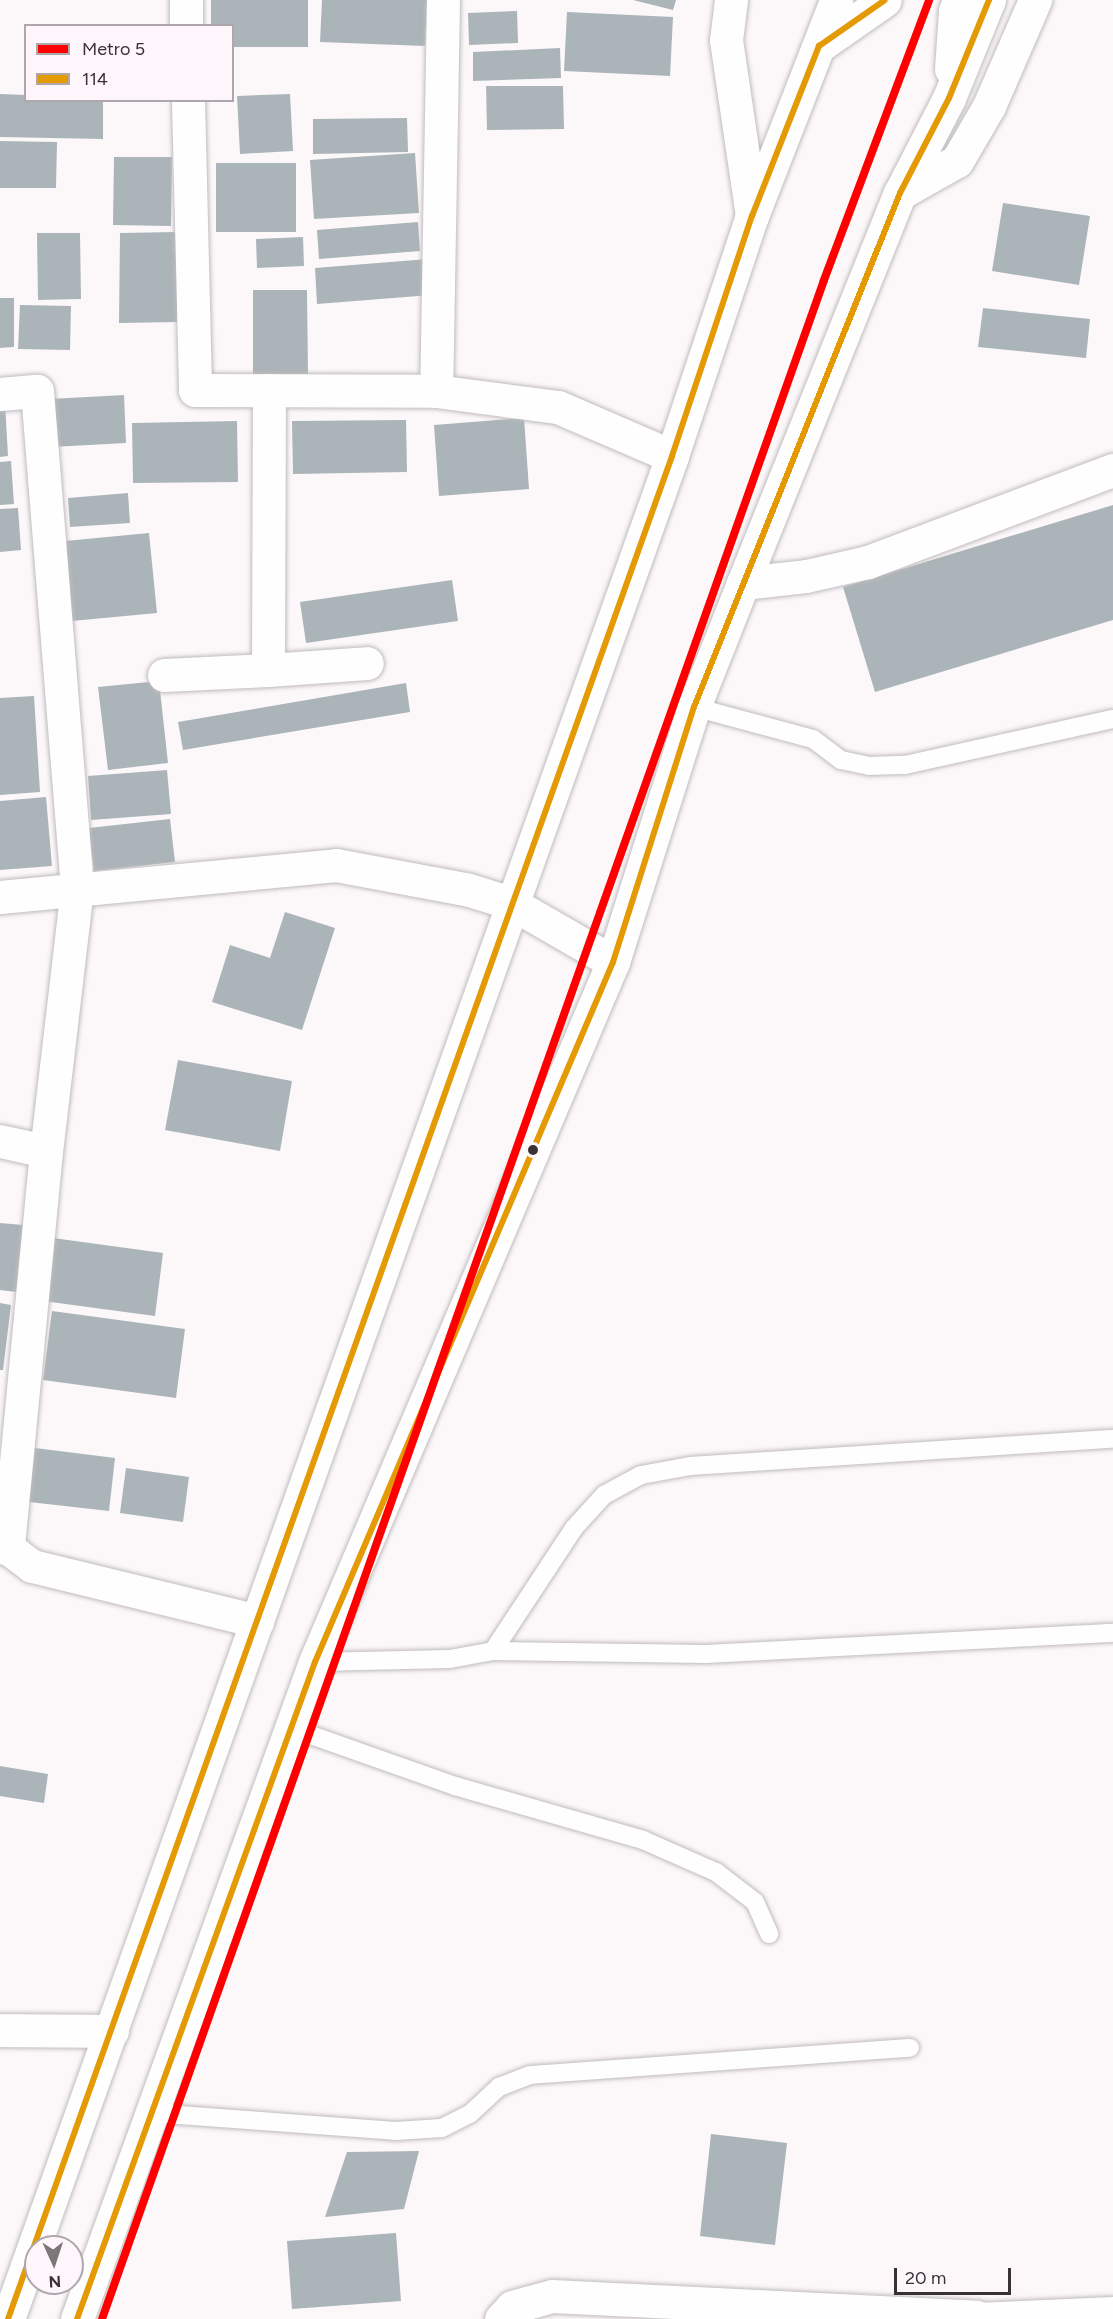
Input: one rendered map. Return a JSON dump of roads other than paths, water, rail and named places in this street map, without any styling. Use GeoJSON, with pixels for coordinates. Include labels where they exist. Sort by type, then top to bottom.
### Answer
{"type":"FeatureCollection","features":[{"type":"Feature","properties":{"kind":"street"},"geometry":{"type":"LineString","coordinates":[[186,0],[186,24]]}},
{"type":"Feature","properties":{"kind":"street"},"geometry":{"type":"LineString","coordinates":[[436,390],[442,0]]}},
{"type":"Feature","properties":{"kind":"street"},"geometry":{"type":"LineString","coordinates":[[731,0],[726,40],[752,216]]}},
{"type":"Feature","properties":{"kind":"street"},"geometry":{"type":"LineString","coordinates":[[8,2319],[672,456],[752,216],[836,0]]}},
{"type":"Feature","properties":{"kind":"street"},"geometry":{"type":"LineString","coordinates":[[819,46],[885,0]]}},
{"type":"Feature","properties":{"kind":"street"},"geometry":{"type":"LineString","coordinates":[[949,98],[955,11],[959,0]]}},
{"type":"Feature","properties":{"kind":"street"},"geometry":{"type":"LineString","coordinates":[[77,2319],[315,1662],[613,962],[694,707],[900,193],[949,98],[989,0]]}},
{"type":"Feature","properties":{"kind":"street"},"geometry":{"type":"LineString","coordinates":[[900,193],[957,160],[989,106],[1035,0]]}},
{"type":"Feature","properties":{"kind":"street"},"geometry":{"type":"LineString","coordinates":[[188,102],[195,390],[436,390],[558,407],[672,456]]}},
{"type":"Feature","properties":{"kind":"street"},"geometry":{"type":"LineString","coordinates":[[268,670],[269,390]]}},
{"type":"Feature","properties":{"kind":"street"},"geometry":{"type":"LineString","coordinates":[[0,394],[37,391],[77,888],[46,1151],[4,1547],[33,1566],[257,1621]]}},
{"type":"Feature","properties":{"kind":"street"},"geometry":{"type":"LineString","coordinates":[[743,583],[806,576],[868,561],[1113,470]]}},
{"type":"Feature","properties":{"kind":"street"},"geometry":{"type":"LineString","coordinates":[[164,675],[367,663]]}},
{"type":"Feature","properties":{"kind":"street"},"geometry":{"type":"LineString","coordinates":[[0,897],[336,865],[469,890],[511,903],[613,962]]}},
{"type":"Feature","properties":{"kind":"street"},"geometry":{"type":"LineString","coordinates":[[0,1141],[46,1151]]}},
{"type":"Feature","properties":{"kind":"street"},"geometry":{"type":"LineString","coordinates":[[0,2030],[112,2031]]}},
{"type":"Feature","properties":{"kind":"street"},"geometry":{"type":"LineString","coordinates":[[501,2319],[512,2307],[552,2296],[976,2318],[1113,2313]]}},
{"type":"Feature","properties":{"kind":"lane"},"geometry":{"type":"LineString","coordinates":[[694,707],[813,739],[841,760],[869,766],[905,765],[1113,719]]}},
{"type":"Feature","properties":{"kind":"lane"},"geometry":{"type":"LineString","coordinates":[[493,1651],[574,1528],[604,1495],[641,1474],[691,1466],[1113,1439]]}},
{"type":"Feature","properties":{"kind":"lane"},"geometry":{"type":"LineString","coordinates":[[315,1662],[450,1659],[493,1651],[706,1654],[1113,1633]]}},
{"type":"Feature","properties":{"kind":"lane"},"geometry":{"type":"LineString","coordinates":[[291,1728],[455,1786],[643,1840],[716,1872],[755,1902],[769,1934]]}},
{"type":"Feature","properties":{"kind":"lane"},"geometry":{"type":"LineString","coordinates":[[152,2113],[395,2131],[442,2128],[470,2114],[500,2087],[530,2075],[910,2048]]}},
{"type":"Feature","properties":{"kind":"metro line","name":"5"},"geometry":{"type":"LineString","coordinates":[[102,2319],[824,280],[929,0]]}}]}
